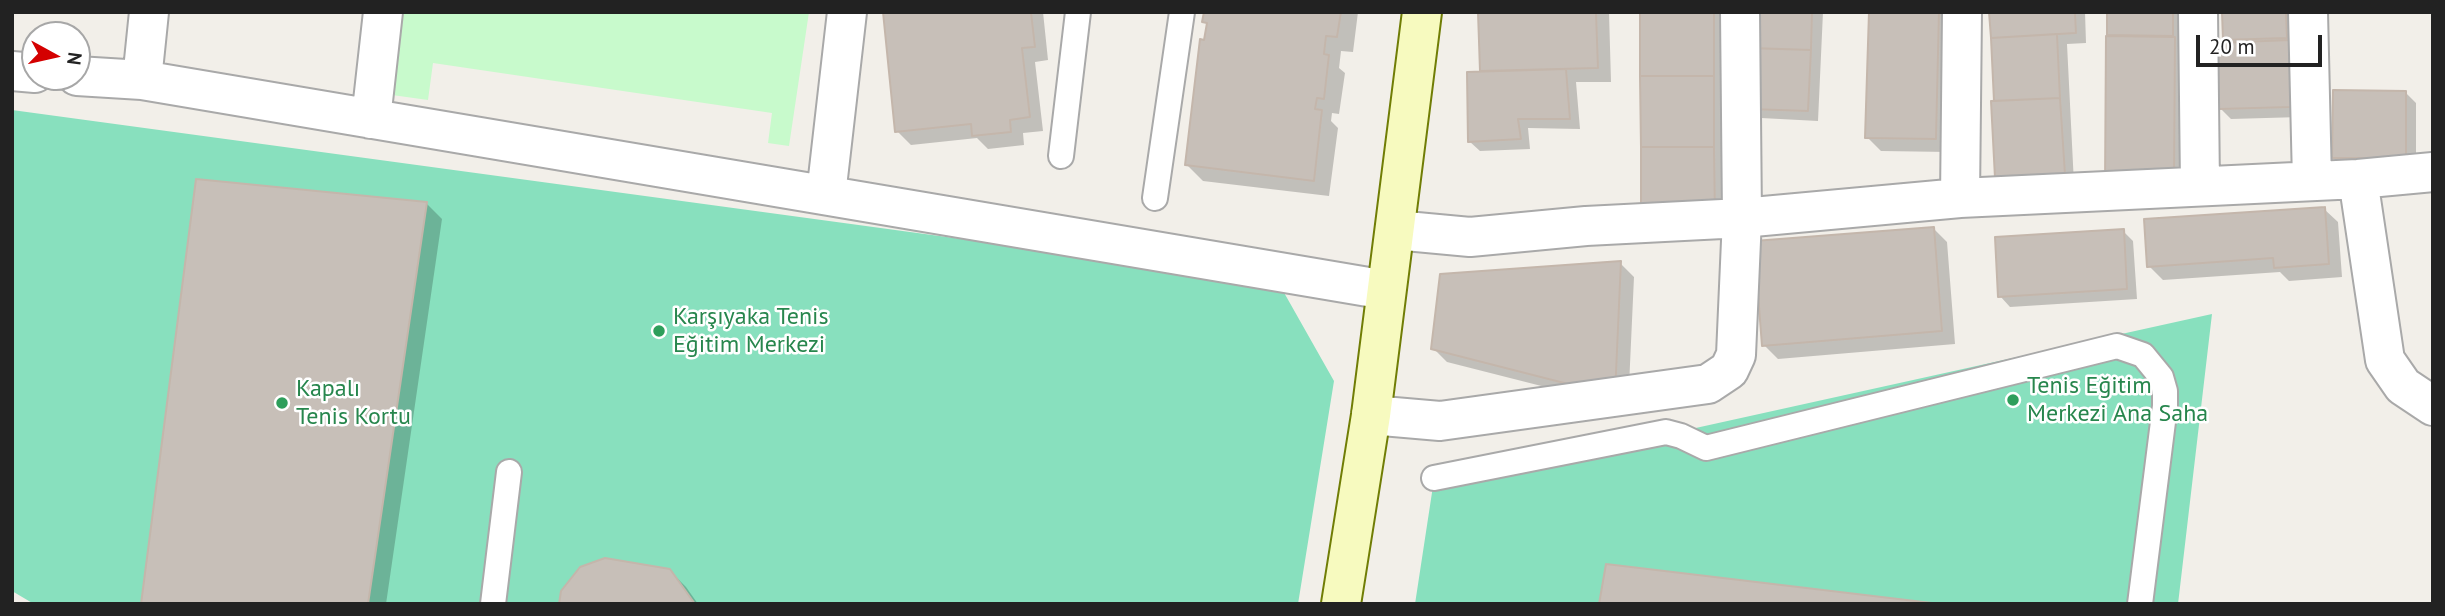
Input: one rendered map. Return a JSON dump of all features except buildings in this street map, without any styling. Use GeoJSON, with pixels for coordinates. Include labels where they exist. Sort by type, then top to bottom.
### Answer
{"type":"FeatureCollection","features":[{"type":"Feature","properties":{"kind":"street"},"geometry":{"type":"LineString","coordinates":[[142,80],[149,12]]}},
{"type":"Feature","properties":{"kind":"street"},"geometry":{"type":"LineString","coordinates":[[371,118],[383,12]]}},
{"type":"Feature","properties":{"kind":"street"},"geometry":{"type":"LineString","coordinates":[[826,195],[847,12]]}},
{"type":"Feature","properties":{"kind":"street"},"geometry":{"type":"LineString","coordinates":[[1341,604],[1371,415],[1422,12]]}},
{"type":"Feature","properties":{"kind":"street"},"geometry":{"type":"LineString","coordinates":[[1371,415],[1440,421],[1708,384],[1730,370],[1736,355],[1742,218],[1740,12]]}},
{"type":"Feature","properties":{"kind":"street"},"geometry":{"type":"LineString","coordinates":[[1960,198],[1962,12]]}},
{"type":"Feature","properties":{"kind":"street"},"geometry":{"type":"LineString","coordinates":[[2198,12],[2200,186]]}},
{"type":"Feature","properties":{"kind":"street"},"geometry":{"type":"LineString","coordinates":[[2308,12],[2312,181]]}},
{"type":"Feature","properties":{"kind":"street"},"geometry":{"type":"LineString","coordinates":[[91,77],[142,80],[1387,290]]}},
{"type":"Feature","properties":{"kind":"street"},"geometry":{"type":"LineString","coordinates":[[1395,230],[1470,237],[1586,226],[1742,218],[1960,198],[2358,179],[2433,172]]}},
{"type":"Feature","properties":{"kind":"street"},"geometry":{"type":"LineString","coordinates":[[2358,179],[2385,360],[2403,386],[2433,406]]}},
{"type":"Feature","properties":{"kind":"lane"},"geometry":{"type":"LineString","coordinates":[[1061,156],[1078,12]]}},
{"type":"Feature","properties":{"kind":"lane"},"geometry":{"type":"LineString","coordinates":[[1155,198],[1182,12]]}},
{"type":"Feature","properties":{"kind":"lane"},"geometry":{"type":"LineString","coordinates":[[1434,478],[1666,432],[1706,448],[2117,346],[2143,355],[2161,377],[2165,391],[2140,604]]}},
{"type":"Feature","properties":{"kind":"lane"},"geometry":{"type":"LineString","coordinates":[[493,604],[509,472]]}},
{"type":"Feature","properties":{"kind":"green space"},"geometry":{"type":"Polygon","coordinates":[[[404,12],[809,12],[789,146],[768,143],[772,113],[433,63],[428,100],[392,95],[404,12]]]}},
{"type":"Feature","properties":{"kind":"green space","name":"Karşıyaka Tenis Eğitim Merkezi"},"geometry":{"type":"Polygon","coordinates":[[[12,110],[1278,282],[1334,381],[1298,604],[34,604],[12,591],[12,110]]]}},
{"type":"Feature","properties":{"kind":"green space","name":"Tenis Eğitim Merkezi Ana Saha"},"geometry":{"type":"Polygon","coordinates":[[[2212,314],[2178,604],[1415,604],[1433,486],[2212,314]]]}},
{"type":"Feature","properties":{"kind":"place","name":"Karşıyaka Tenis Eğitim Merkezi"},"geometry":{"type":"Point","coordinates":[659,331]}},
{"type":"Feature","properties":{"kind":"place","name":"Tenis Eğitim Merkezi Ana Saha"},"geometry":{"type":"Point","coordinates":[2013,400]}},
{"type":"Feature","properties":{"kind":"place","name":"Kapalı Tenis Kortu"},"geometry":{"type":"Point","coordinates":[282,403]}}]}
